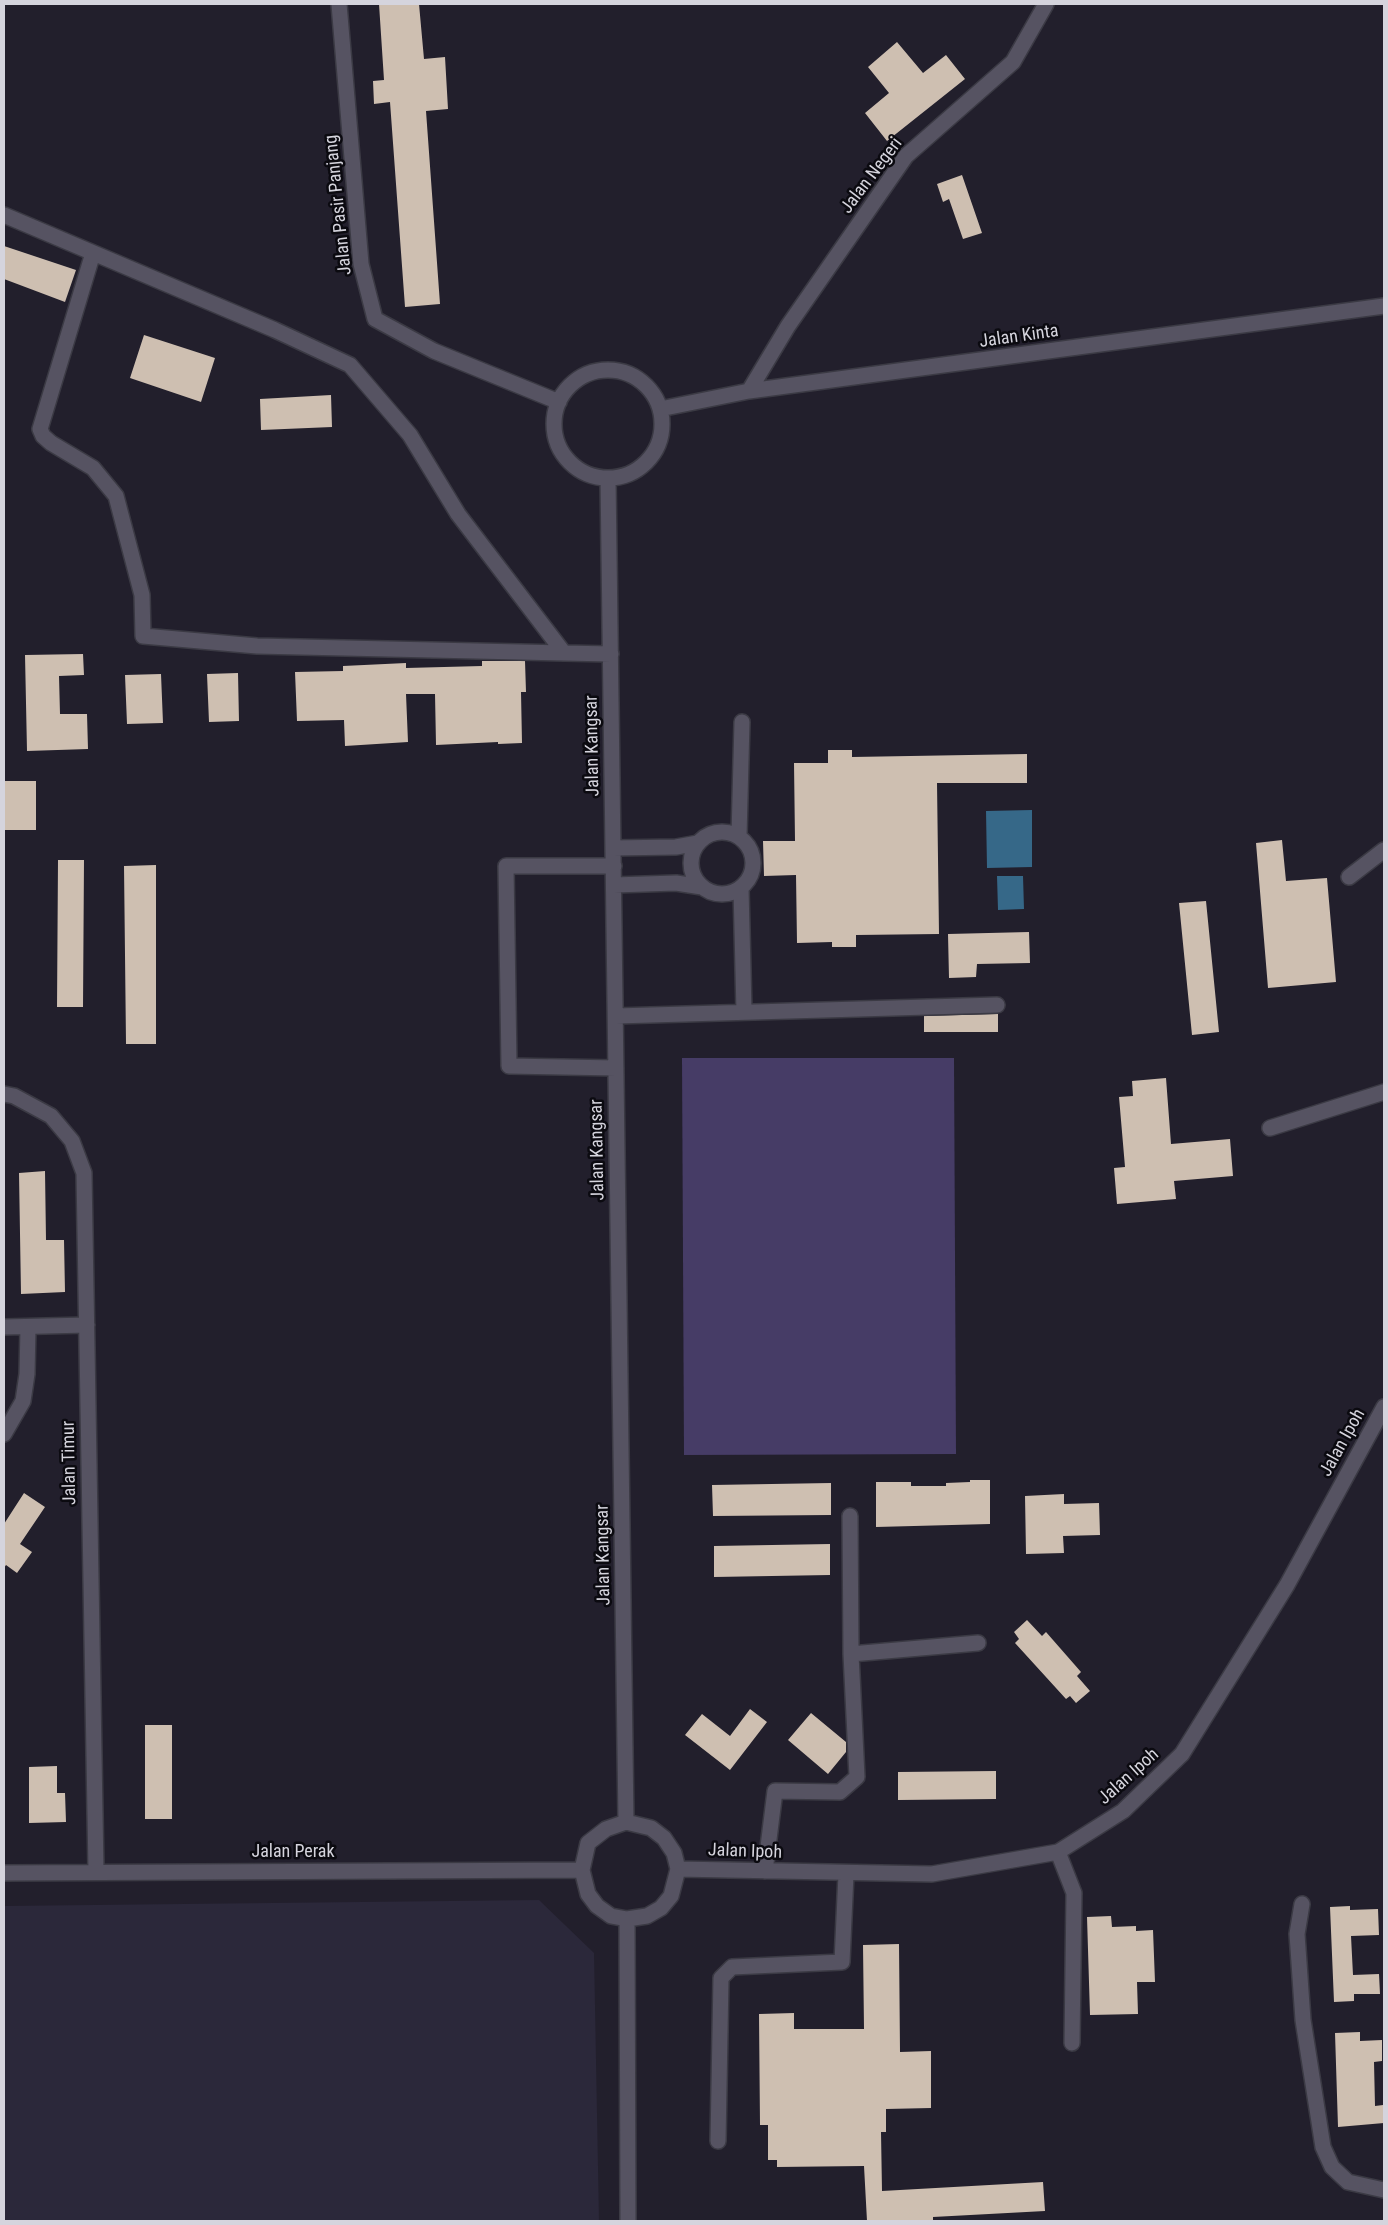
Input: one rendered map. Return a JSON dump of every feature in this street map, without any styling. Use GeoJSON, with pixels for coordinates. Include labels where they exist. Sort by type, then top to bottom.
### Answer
{"type":"FeatureCollection","features":[{"type":"Feature","properties":{"kind":"street","name":"Jalan Pasir Panjang"},"geometry":{"type":"LineString","coordinates":[[339,4],[360,264],[375,320],[434,351],[559,402]]}},
{"type":"Feature","properties":{"kind":"street","name":"Jalan Negeri"},"geometry":{"type":"LineString","coordinates":[[750,391],[788,326],[906,156],[1014,62],[1046,4]]}},
{"type":"Feature","properties":{"kind":"street"},"geometry":{"type":"LineString","coordinates":[[4,215],[350,365],[410,435],[458,514],[564,653]]}},
{"type":"Feature","properties":{"kind":"street"},"geometry":{"type":"LineString","coordinates":[[93,253],[40,429],[42,436],[51,443],[93,468],[116,496],[142,594],[143,636],[257,646],[611,654]]}},
{"type":"Feature","properties":{"kind":"street","name":"Jalan Kinta"},"geometry":{"type":"LineString","coordinates":[[660,409],[750,391],[1384,306]]}},
{"type":"Feature","properties":{"kind":"street"},"geometry":{"type":"LineString","coordinates":[[613,370],[636,378],[650,390],[660,409],[662,428],[653,454],[640,468],[623,476],[608,478],[590,475],[574,466],[564,455],[556,438],[554,419],[559,402],[569,387],[590,373],[613,370]]}},
{"type":"Feature","properties":{"kind":"street","name":"Jalan Kangsar"},"geometry":{"type":"LineString","coordinates":[[608,478],[626,1822]]}},
{"type":"Feature","properties":{"kind":"street"},"geometry":{"type":"LineString","coordinates":[[739,836],[742,722]]}},
{"type":"Feature","properties":{"kind":"street"},"geometry":{"type":"LineString","coordinates":[[614,885],[676,883],[702,887],[711,892],[721,894],[732,892],[741,888],[750,876],[753,862],[749,847],[739,836],[728,832],[717,832],[706,835],[698,843],[691,861],[696,880],[702,887]]}},
{"type":"Feature","properties":{"kind":"street"},"geometry":{"type":"LineString","coordinates":[[614,848],[676,847],[698,843]]}},
{"type":"Feature","properties":{"kind":"street"},"geometry":{"type":"LineString","coordinates":[[1349,877],[1384,850]]}},
{"type":"Feature","properties":{"kind":"street"},"geometry":{"type":"LineString","coordinates":[[614,866],[506,866],[508,1066],[616,1068]]}},
{"type":"Feature","properties":{"kind":"street"},"geometry":{"type":"LineString","coordinates":[[741,888],[744,1012]]}},
{"type":"Feature","properties":{"kind":"street"},"geometry":{"type":"LineString","coordinates":[[616,1016],[997,1005]]}},
{"type":"Feature","properties":{"kind":"street"},"geometry":{"type":"LineString","coordinates":[[1270,1128],[1384,1092]]}},
{"type":"Feature","properties":{"kind":"street","name":"Jalan Timur"},"geometry":{"type":"LineString","coordinates":[[4,1094],[14,1096],[51,1116],[72,1141],[84,1173],[96,1871]]}},
{"type":"Feature","properties":{"kind":"street"},"geometry":{"type":"LineString","coordinates":[[4,1327],[28,1328],[87,1325]]}},
{"type":"Feature","properties":{"kind":"street"},"geometry":{"type":"LineString","coordinates":[[4,1434],[23,1401],[27,1374],[28,1328]]}},
{"type":"Feature","properties":{"kind":"street","name":"Jalan Ipoh"},"geometry":{"type":"LineString","coordinates":[[678,1869],[846,1874],[932,1874],[1058,1852],[1123,1811],[1182,1754],[1287,1585],[1384,1407]]}},
{"type":"Feature","properties":{"kind":"street"},"geometry":{"type":"LineString","coordinates":[[766,1871],[775,1791],[840,1792],[857,1777],[852,1654],[850,1516]]}},
{"type":"Feature","properties":{"kind":"street"},"geometry":{"type":"LineString","coordinates":[[852,1654],[978,1643]]}},
{"type":"Feature","properties":{"kind":"street"},"geometry":{"type":"LineString","coordinates":[[626,1822],[651,1828],[664,1838],[674,1853],[678,1869],[671,1896],[661,1908],[647,1916],[627,1920],[611,1916],[597,1906],[588,1894],[582,1870],[588,1843],[606,1830],[626,1822]]}},
{"type":"Feature","properties":{"kind":"street"},"geometry":{"type":"LineString","coordinates":[[1058,1852],[1074,1893],[1072,2043]]}},
{"type":"Feature","properties":{"kind":"street","name":"Jalan Perak"},"geometry":{"type":"LineString","coordinates":[[4,1872],[582,1870]]}},
{"type":"Feature","properties":{"kind":"street"},"geometry":{"type":"LineString","coordinates":[[718,2141],[721,1978],[732,1967],[842,1962],[846,1874]]}},
{"type":"Feature","properties":{"kind":"street"},"geometry":{"type":"LineString","coordinates":[[1302,1904],[1296,1934],[1303,2020],[1322,2147],[1332,2167],[1348,2182],[1384,2190]]}},
{"type":"Feature","properties":{"kind":"street"},"geometry":{"type":"LineString","coordinates":[[627,1920],[628,2221]]}},
{"type":"Feature","properties":{"kind":"shaded area"},"geometry":{"type":"Polygon","coordinates":[[[682,1058],[954,1058],[956,1454],[684,1455],[682,1058]]]}},
{"type":"Feature","properties":{"kind":"shaded area"},"geometry":{"type":"Polygon","coordinates":[[[539,1900],[594,1953],[599,2221],[4,2221],[4,1906],[539,1900]]]}},
{"type":"Feature","properties":{"kind":"water"},"geometry":{"type":"Polygon","coordinates":[[[1032,810],[1032,867],[987,868],[986,811],[1032,810]]]}},
{"type":"Feature","properties":{"kind":"water"},"geometry":{"type":"Polygon","coordinates":[[[997,876],[1023,876],[1024,909],[998,910],[997,876]]]}},
{"type":"Feature","properties":{"kind":"building"},"geometry":{"type":"Polygon","coordinates":[[[379,4],[419,4],[424,59],[445,57],[448,109],[426,111],[440,304],[405,307],[390,102],[374,104],[373,81],[384,80],[379,4]]]}},
{"type":"Feature","properties":{"kind":"building"},"geometry":{"type":"Polygon","coordinates":[[[897,42],[923,73],[946,55],[965,79],[887,141],[865,113],[889,93],[868,67],[897,42]]]}},
{"type":"Feature","properties":{"kind":"building"},"geometry":{"type":"Polygon","coordinates":[[[962,175],[982,233],[963,239],[949,199],[943,202],[937,184],[962,175]]]}},
{"type":"Feature","properties":{"kind":"building"},"geometry":{"type":"Polygon","coordinates":[[[4,246],[76,270],[65,302],[4,279],[4,246]]]}},
{"type":"Feature","properties":{"kind":"building"},"geometry":{"type":"Polygon","coordinates":[[[144,335],[215,358],[201,402],[130,378],[144,335]]]}},
{"type":"Feature","properties":{"kind":"building"},"geometry":{"type":"Polygon","coordinates":[[[331,395],[332,427],[261,430],[260,399],[331,395]]]}},
{"type":"Feature","properties":{"kind":"building"},"geometry":{"type":"Polygon","coordinates":[[[83,654],[84,675],[59,676],[60,714],[87,714],[88,749],[27,751],[25,655],[83,654]]]}},
{"type":"Feature","properties":{"kind":"building"},"geometry":{"type":"Polygon","coordinates":[[[482,661],[525,661],[526,692],[521,692],[522,743],[498,744],[498,742],[436,745],[435,694],[406,694],[408,742],[345,746],[344,720],[297,721],[295,672],[343,671],[343,666],[406,663],[406,668],[482,666],[482,661]]]}},
{"type":"Feature","properties":{"kind":"building"},"geometry":{"type":"Polygon","coordinates":[[[238,673],[239,721],[209,722],[207,674],[238,673]]]}},
{"type":"Feature","properties":{"kind":"building"},"geometry":{"type":"Polygon","coordinates":[[[161,674],[163,723],[127,724],[125,675],[161,674]]]}},
{"type":"Feature","properties":{"kind":"building"},"geometry":{"type":"Polygon","coordinates":[[[828,750],[852,750],[852,757],[1027,754],[1027,783],[937,783],[939,934],[856,935],[856,947],[832,947],[832,942],[797,943],[796,875],[764,876],[763,841],[795,841],[794,763],[828,763],[828,750]]]}},
{"type":"Feature","properties":{"kind":"building"},"geometry":{"type":"Polygon","coordinates":[[[4,781],[36,781],[36,830],[4,830],[4,781]]]}},
{"type":"Feature","properties":{"kind":"building"},"geometry":{"type":"Polygon","coordinates":[[[1282,840],[1286,881],[1327,878],[1336,982],[1268,988],[1256,843],[1282,840]]]}},
{"type":"Feature","properties":{"kind":"building"},"geometry":{"type":"Polygon","coordinates":[[[58,860],[84,860],[83,1007],[57,1007],[58,860]]]}},
{"type":"Feature","properties":{"kind":"building"},"geometry":{"type":"Polygon","coordinates":[[[156,865],[156,1044],[126,1044],[124,866],[156,865]]]}},
{"type":"Feature","properties":{"kind":"building"},"geometry":{"type":"Polygon","coordinates":[[[1206,901],[1219,1032],[1192,1035],[1179,903],[1206,901]]]}},
{"type":"Feature","properties":{"kind":"building"},"geometry":{"type":"Polygon","coordinates":[[[1029,932],[1030,963],[977,964],[976,977],[949,978],[948,934],[1029,932]]]}},
{"type":"Feature","properties":{"kind":"building"},"geometry":{"type":"Polygon","coordinates":[[[998,1014],[998,1032],[924,1032],[924,1016],[998,1014]]]}},
{"type":"Feature","properties":{"kind":"building"},"geometry":{"type":"Polygon","coordinates":[[[1166,1078],[1171,1144],[1230,1139],[1233,1176],[1174,1181],[1176,1199],[1117,1204],[1114,1168],[1125,1167],[1119,1097],[1133,1096],[1132,1081],[1166,1078]]]}},
{"type":"Feature","properties":{"kind":"building"},"geometry":{"type":"Polygon","coordinates":[[[45,1171],[46,1240],[64,1240],[65,1292],[21,1294],[19,1173],[45,1171]]]}},
{"type":"Feature","properties":{"kind":"building"},"geometry":{"type":"Polygon","coordinates":[[[970,1480],[990,1480],[990,1524],[876,1527],[876,1482],[911,1482],[911,1486],[946,1486],[946,1483],[970,1482],[970,1480]]]}},
{"type":"Feature","properties":{"kind":"building"},"geometry":{"type":"Polygon","coordinates":[[[831,1483],[831,1515],[713,1516],[712,1485],[831,1483]]]}},
{"type":"Feature","properties":{"kind":"building"},"geometry":{"type":"Polygon","coordinates":[[[24,1493],[45,1507],[20,1544],[32,1552],[17,1573],[6,1565],[4,1568],[4,1524],[24,1493]]]}},
{"type":"Feature","properties":{"kind":"building"},"geometry":{"type":"Polygon","coordinates":[[[1064,1494],[1064,1504],[1099,1503],[1100,1535],[1063,1536],[1064,1553],[1026,1554],[1025,1496],[1064,1494]]]}},
{"type":"Feature","properties":{"kind":"building"},"geometry":{"type":"Polygon","coordinates":[[[830,1544],[830,1575],[714,1577],[714,1546],[830,1544]]]}},
{"type":"Feature","properties":{"kind":"building"},"geometry":{"type":"Polygon","coordinates":[[[1027,1620],[1042,1636],[1046,1632],[1081,1672],[1077,1676],[1090,1691],[1076,1703],[1070,1696],[1066,1699],[1015,1643],[1019,1639],[1014,1632],[1027,1620]]]}},
{"type":"Feature","properties":{"kind":"building"},"geometry":{"type":"Polygon","coordinates":[[[750,1709],[767,1722],[730,1770],[685,1735],[702,1714],[730,1736],[750,1709]]]}},
{"type":"Feature","properties":{"kind":"building"},"geometry":{"type":"Polygon","coordinates":[[[811,1713],[846,1742],[846,1752],[828,1774],[788,1740],[811,1713]]]}},
{"type":"Feature","properties":{"kind":"building"},"geometry":{"type":"Polygon","coordinates":[[[145,1725],[172,1725],[172,1819],[145,1819],[145,1725]]]}},
{"type":"Feature","properties":{"kind":"building"},"geometry":{"type":"Polygon","coordinates":[[[57,1766],[57,1793],[65,1793],[66,1822],[29,1823],[29,1767],[57,1766]]]}},
{"type":"Feature","properties":{"kind":"building"},"geometry":{"type":"Polygon","coordinates":[[[996,1771],[996,1799],[898,1800],[898,1772],[996,1771]]]}},
{"type":"Feature","properties":{"kind":"building"},"geometry":{"type":"Polygon","coordinates":[[[1350,1906],[1350,1910],[1378,1909],[1379,1935],[1351,1936],[1353,1975],[1379,1974],[1380,1994],[1354,1994],[1354,2001],[1334,2002],[1330,1907],[1350,1906]]]}},
{"type":"Feature","properties":{"kind":"building"},"geometry":{"type":"Polygon","coordinates":[[[1111,1916],[1112,1927],[1136,1926],[1136,1931],[1153,1930],[1155,1982],[1137,1982],[1138,2014],[1090,2015],[1087,1917],[1111,1916]]]}},
{"type":"Feature","properties":{"kind":"building"},"geometry":{"type":"Polygon","coordinates":[[[899,1944],[900,2052],[931,2051],[931,2108],[886,2109],[886,2132],[881,2132],[882,2191],[1043,2182],[1045,2211],[933,2217],[933,2221],[867,2221],[864,2166],[777,2167],[777,2160],[768,2160],[768,2125],[760,2125],[759,2014],[794,2013],[794,2029],[864,2029],[863,1945],[899,1944]]]}},
{"type":"Feature","properties":{"kind":"building"},"geometry":{"type":"Polygon","coordinates":[[[1360,2032],[1360,2041],[1382,2040],[1382,2061],[1374,2062],[1375,2106],[1383,2105],[1384,2123],[1338,2127],[1335,2033],[1360,2032]]]}}]}
